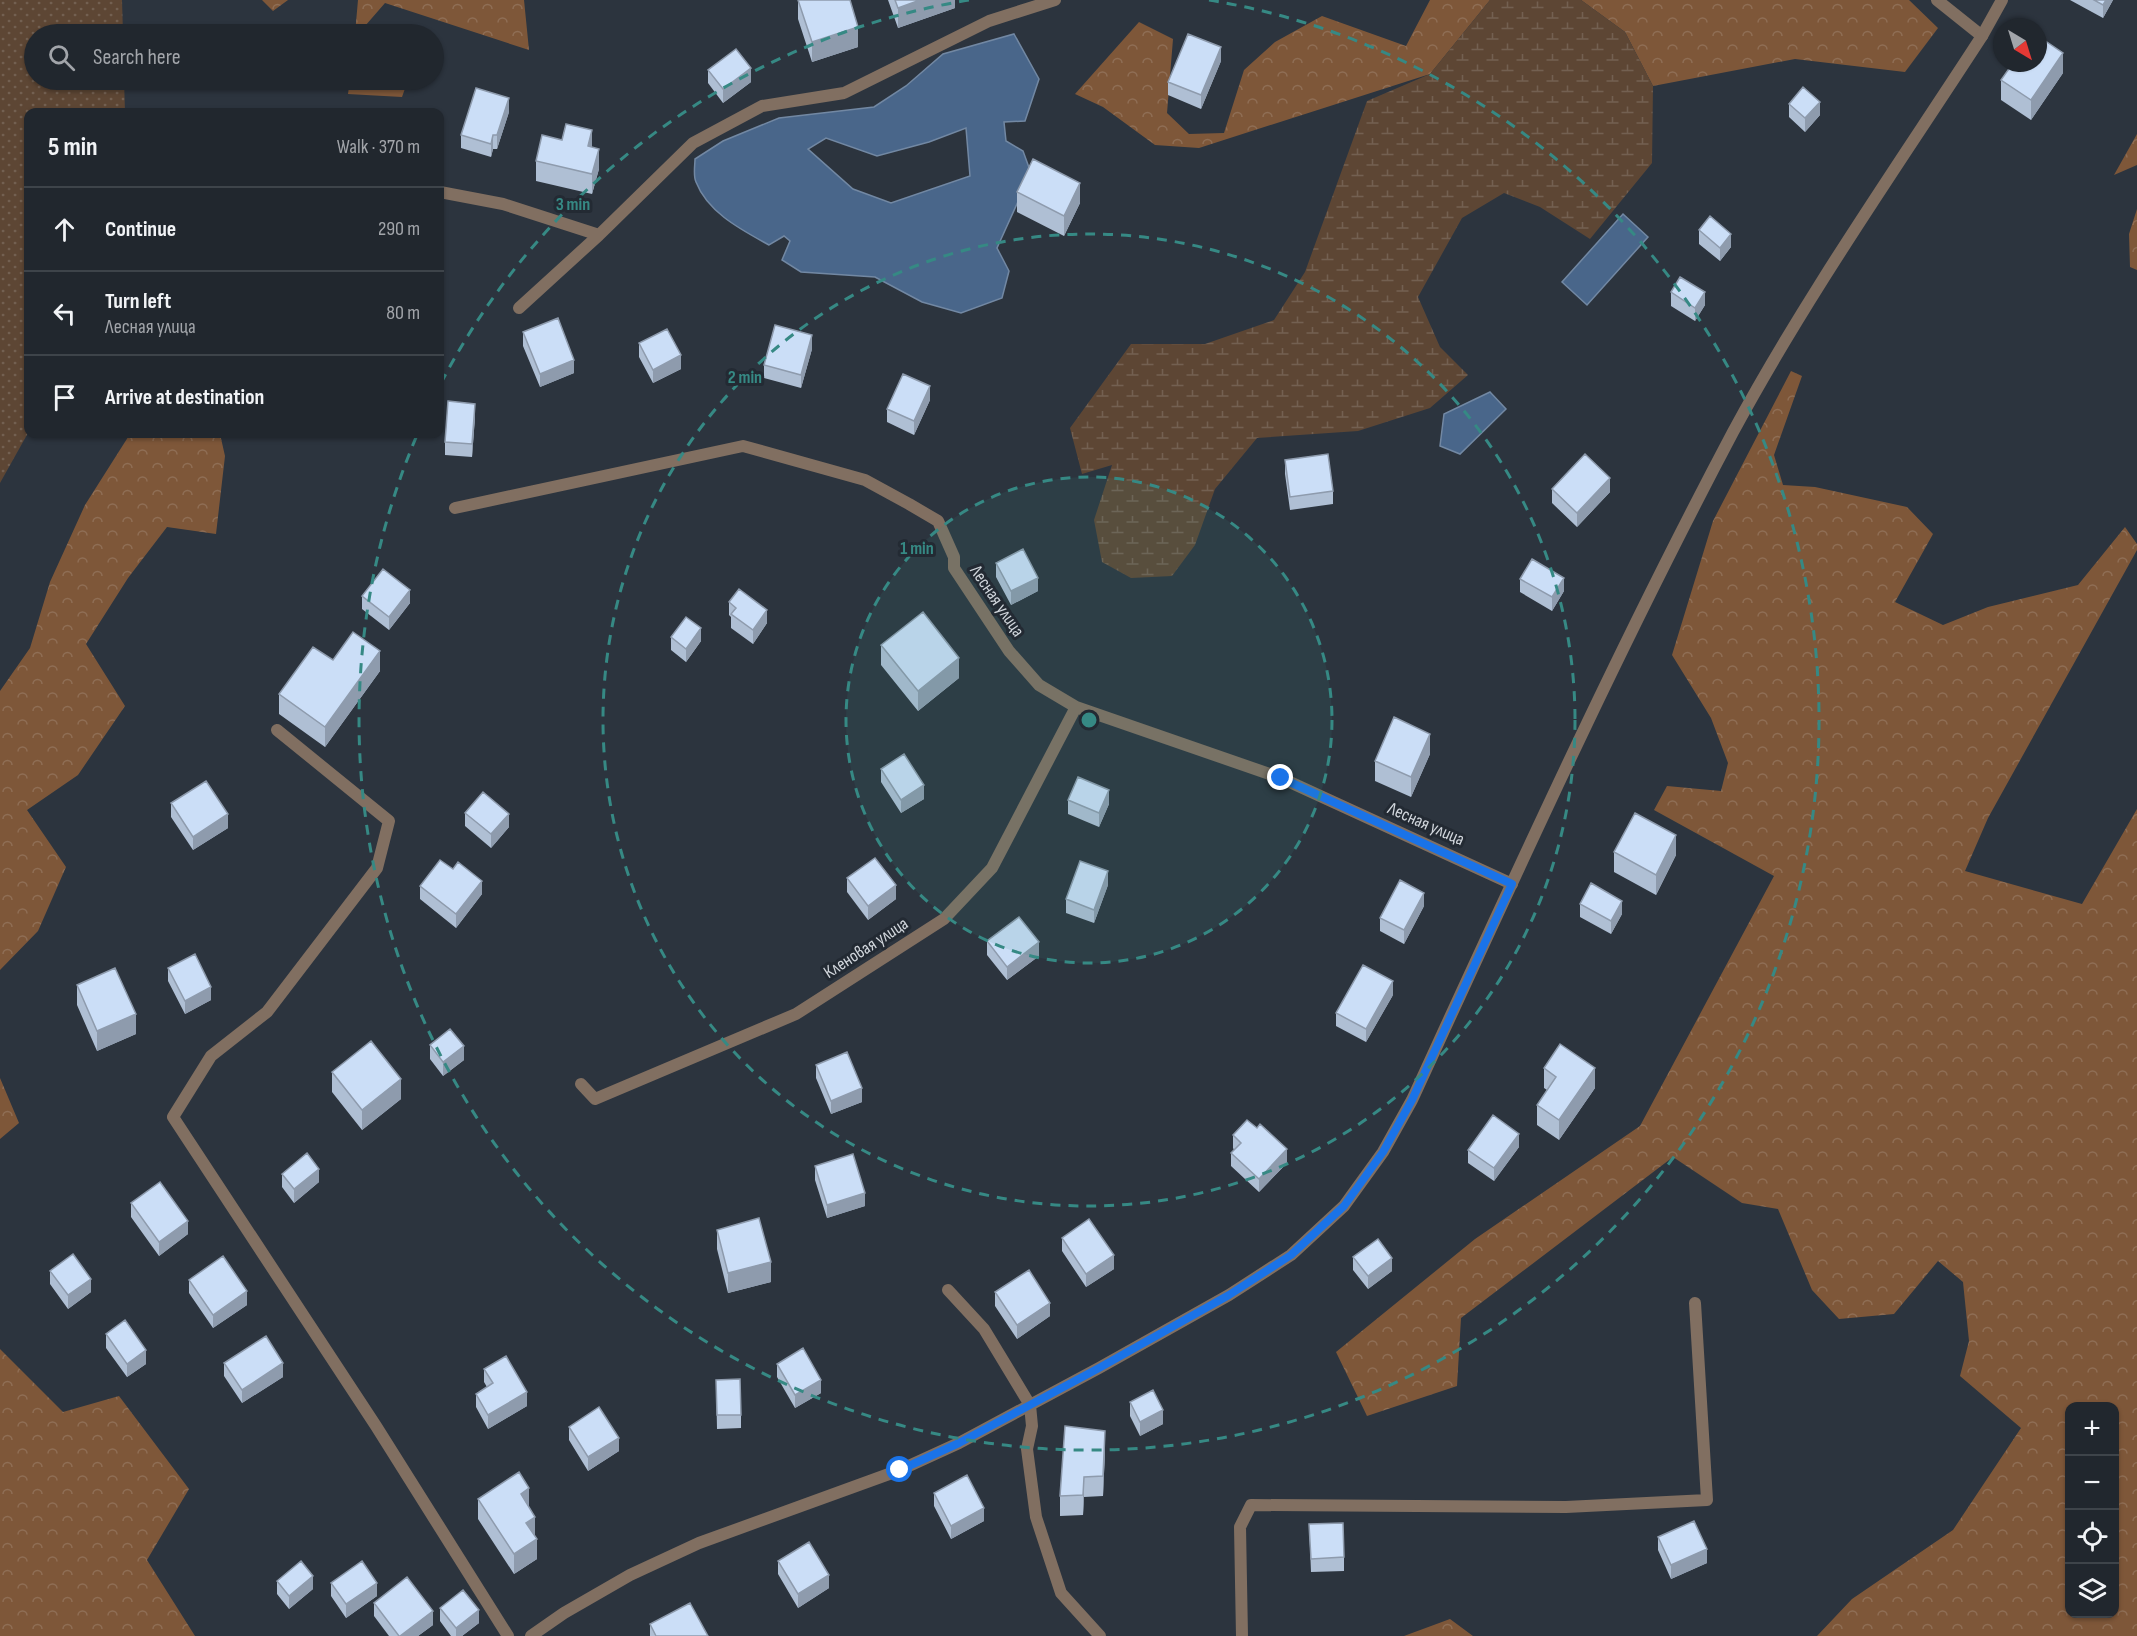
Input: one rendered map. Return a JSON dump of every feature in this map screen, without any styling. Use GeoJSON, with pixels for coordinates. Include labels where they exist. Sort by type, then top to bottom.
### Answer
{"type":"FeatureCollection","features":[{"type":"Feature","properties":{"kind":"street"},"geometry":{"type":"LineString","coordinates":[[519,308],[599,235],[693,143],[762,106],[844,93],[989,21],[1055,0]]}},
{"type":"Feature","properties":{"kind":"street"},"geometry":{"type":"LineString","coordinates":[[1937,0],[1982,36]]}},
{"type":"Feature","properties":{"kind":"street"},"geometry":{"type":"LineString","coordinates":[[531,1636],[630,1575],[699,1543],[900,1470],[959,1443],[1229,1295],[1291,1255],[1344,1206],[1383,1152],[1412,1100],[1573,751],[1733,433],[1789,333],[1982,36],[2002,0]]}},
{"type":"Feature","properties":{"kind":"street"},"geometry":{"type":"LineString","coordinates":[[444,193],[503,204],[599,235]]}},
{"type":"Feature","properties":{"kind":"street","name":"Лесная улица"},"geometry":{"type":"LineString","coordinates":[[455,508],[743,446],[865,480],[938,521],[954,557],[954,568],[1009,651],[1039,685],[1076,706],[1281,778],[1512,884]]}},
{"type":"Feature","properties":{"kind":"street","name":"Кленовая улица"},"geometry":{"type":"LineString","coordinates":[[581,1084],[595,1099],[796,1014],[944,919],[992,868],[1076,706]]}},
{"type":"Feature","properties":{"kind":"street"},"geometry":{"type":"LineString","coordinates":[[277,730],[389,821],[377,868],[267,1012],[211,1056],[172,1117],[376,1426],[508,1636]]}},
{"type":"Feature","properties":{"kind":"street"},"geometry":{"type":"LineString","coordinates":[[948,1290],[984,1329],[1030,1405],[1032,1426],[1028,1449],[1036,1517],[1061,1593],[1101,1636]]}},
{"type":"Feature","properties":{"kind":"street"},"geometry":{"type":"LineString","coordinates":[[1242,1636],[1240,1527],[1251,1504],[1566,1507],[1707,1500],[1695,1303]]}},
{"type":"Feature","properties":{"kind":"green space"},"geometry":{"type":"Polygon","coordinates":[[[0,0],[122,0],[123,24],[24,24],[24,90],[124,90],[125,108],[24,108],[25,438],[0,483],[0,0]]]}},
{"type":"Feature","properties":{"kind":"green space"},"geometry":{"type":"Polygon","coordinates":[[[262,0],[288,0],[273,11],[262,0]]]}},
{"type":"Feature","properties":{"kind":"green space"},"geometry":{"type":"Polygon","coordinates":[[[358,0],[524,0],[529,50],[385,3],[367,24],[356,24],[358,0]]]}},
{"type":"Feature","properties":{"kind":"green space"},"geometry":{"type":"Polygon","coordinates":[[[1430,0],[1490,0],[1430,74],[1199,148],[1155,145],[1103,107],[1075,94],[1139,22],[1173,39],[1167,113],[1189,134],[1224,133],[1244,70],[1275,42],[1322,16],[1406,46],[1430,0]]]}},
{"type":"Feature","properties":{"kind":"green space"},"geometry":{"type":"Polygon","coordinates":[[[1490,0],[1581,0],[1625,32],[1653,86],[1652,163],[1590,239],[1540,207],[1504,193],[1462,218],[1418,297],[1440,347],[1468,375],[1430,408],[1358,431],[1257,438],[1215,489],[1195,545],[1172,576],[1131,578],[1102,562],[1094,520],[1112,465],[1082,474],[1070,428],[1131,344],[1205,344],[1274,320],[1305,272],[1367,101],[1430,74],[1490,0]]]}},
{"type":"Feature","properties":{"kind":"green space"},"geometry":{"type":"Polygon","coordinates":[[[1581,0],[1909,0],[1938,28],[1905,72],[1795,59],[1653,86],[1625,32],[1581,0]]]}},
{"type":"Feature","properties":{"kind":"green space"},"geometry":{"type":"Polygon","coordinates":[[[349,90],[404,90],[402,97],[348,94],[349,90]]]}},
{"type":"Feature","properties":{"kind":"green space"},"geometry":{"type":"Polygon","coordinates":[[[2137,134],[2137,165],[2114,175],[2137,134]]]}},
{"type":"Feature","properties":{"kind":"green space"},"geometry":{"type":"Polygon","coordinates":[[[2137,209],[2137,270],[2130,267],[2129,234],[2137,209]]]}},
{"type":"Feature","properties":{"kind":"green space"},"geometry":{"type":"Polygon","coordinates":[[[1791,371],[1802,376],[1774,455],[1783,485],[1815,487],[1907,507],[1933,534],[1895,602],[1943,625],[1988,607],[2078,585],[2125,527],[2137,544],[2137,550],[1988,818],[1965,871],[2082,904],[2137,809],[2137,1636],[1817,1636],[1852,1599],[1953,1530],[2021,1428],[1960,1376],[1969,1341],[1963,1282],[1938,1261],[1894,1314],[1839,1319],[1812,1290],[1778,1209],[1742,1203],[1673,1157],[1461,1318],[1457,1386],[1367,1416],[1336,1352],[1475,1239],[1640,1126],[1774,876],[1654,810],[1667,786],[1721,791],[1728,763],[1711,718],[1672,655],[1713,521],[1791,371]]]}},
{"type":"Feature","properties":{"kind":"green space"},"geometry":{"type":"Polygon","coordinates":[[[127,438],[221,438],[225,456],[216,534],[167,527],[128,578],[86,644],[125,706],[78,775],[27,810],[66,867],[38,931],[0,970],[0,691],[30,648],[50,582],[85,505],[127,438]]]}},
{"type":"Feature","properties":{"kind":"green space"},"geometry":{"type":"Polygon","coordinates":[[[0,1078],[19,1123],[0,1139],[0,1078]]]}},
{"type":"Feature","properties":{"kind":"green space"},"geometry":{"type":"Polygon","coordinates":[[[0,1349],[63,1412],[119,1396],[189,1489],[147,1560],[195,1636],[0,1636],[0,1349]]]}},
{"type":"Feature","properties":{"kind":"green space"},"geometry":{"type":"Polygon","coordinates":[[[1450,1619],[1473,1636],[1404,1636],[1450,1619]]]}},
{"type":"Feature","properties":{"kind":"water"},"geometry":{"type":"Polygon","coordinates":[[[1014,34],[1039,79],[1025,121],[1004,122],[1006,141],[1023,151],[1031,173],[997,248],[1009,271],[1002,298],[961,313],[922,302],[875,277],[801,272],[782,260],[790,241],[784,236],[769,245],[727,220],[701,193],[695,180],[695,159],[723,141],[779,118],[874,107],[906,86],[943,54],[1014,34]],[[966,128],[929,142],[877,156],[826,138],[808,149],[853,189],[891,203],[970,176],[966,128]]]}},
{"type":"Feature","properties":{"kind":"water"},"geometry":{"type":"Polygon","coordinates":[[[1623,214],[1648,237],[1587,305],[1562,282],[1623,214]]]}},
{"type":"Feature","properties":{"kind":"water"},"geometry":{"type":"Polygon","coordinates":[[[1490,392],[1506,409],[1460,454],[1440,446],[1444,414],[1490,392]]]}},
{"type":"Feature","properties":{"kind":"building"},"geometry":{"type":"Polygon","coordinates":[[[798,0],[850,0],[858,27],[812,42],[798,0]]]}},
{"type":"Feature","properties":{"kind":"building"},"geometry":{"type":"Polygon","coordinates":[[[895,0],[920,0],[898,8],[895,0]]]}},
{"type":"Feature","properties":{"kind":"building"},"geometry":{"type":"Polygon","coordinates":[[[2094,0],[2106,0],[2103,5],[2094,0]]]}},
{"type":"Feature","properties":{"kind":"building"},"geometry":{"type":"Polygon","coordinates":[[[1188,34],[1221,47],[1201,95],[1168,82],[1188,34]]]}},
{"type":"Feature","properties":{"kind":"building"},"geometry":{"type":"Polygon","coordinates":[[[2047,42],[2063,53],[2031,100],[2001,80],[2007,72],[2047,72],[2047,42]]]}},
{"type":"Feature","properties":{"kind":"building"},"geometry":{"type":"Polygon","coordinates":[[[736,49],[751,68],[723,89],[708,70],[736,49]]]}},
{"type":"Feature","properties":{"kind":"building"},"geometry":{"type":"Polygon","coordinates":[[[1803,87],[1820,102],[1805,118],[1789,104],[1803,87]]]}},
{"type":"Feature","properties":{"kind":"building"},"geometry":{"type":"Polygon","coordinates":[[[476,88],[509,98],[497,135],[493,135],[491,144],[461,135],[476,88]]]}},
{"type":"Feature","properties":{"kind":"building"},"geometry":{"type":"Polygon","coordinates":[[[566,124],[592,130],[588,146],[599,149],[592,174],[536,161],[542,135],[562,140],[566,124]]]}},
{"type":"Feature","properties":{"kind":"building"},"geometry":{"type":"Polygon","coordinates":[[[1033,159],[1080,183],[1064,216],[1017,192],[1033,159]]]}},
{"type":"Feature","properties":{"kind":"building"},"geometry":{"type":"Polygon","coordinates":[[[1710,216],[1731,234],[1720,248],[1699,230],[1710,216]]]}},
{"type":"Feature","properties":{"kind":"building"},"geometry":{"type":"Polygon","coordinates":[[[1680,277],[1705,292],[1695,308],[1671,292],[1680,277]]]}},
{"type":"Feature","properties":{"kind":"building"},"geometry":{"type":"Polygon","coordinates":[[[558,318],[574,360],[540,374],[523,332],[558,318]]]}},
{"type":"Feature","properties":{"kind":"building"},"geometry":{"type":"Polygon","coordinates":[[[775,325],[812,335],[801,375],[764,365],[775,325]]]}},
{"type":"Feature","properties":{"kind":"building"},"geometry":{"type":"Polygon","coordinates":[[[667,329],[681,355],[653,370],[639,343],[667,329]]]}},
{"type":"Feature","properties":{"kind":"building"},"geometry":{"type":"Polygon","coordinates":[[[903,374],[930,386],[914,421],[887,409],[903,374]]]}},
{"type":"Feature","properties":{"kind":"building"},"geometry":{"type":"Polygon","coordinates":[[[448,401],[475,404],[472,444],[445,442],[448,401]]]}},
{"type":"Feature","properties":{"kind":"building"},"geometry":{"type":"Polygon","coordinates":[[[1328,454],[1333,491],[1290,497],[1285,460],[1328,454]]]}},
{"type":"Feature","properties":{"kind":"building"},"geometry":{"type":"Polygon","coordinates":[[[1585,454],[1610,478],[1577,513],[1552,489],[1585,454]]]}},
{"type":"Feature","properties":{"kind":"building"},"geometry":{"type":"Polygon","coordinates":[[[1023,549],[1038,578],[1011,591],[996,563],[1023,549]]]}},
{"type":"Feature","properties":{"kind":"building"},"geometry":{"type":"Polygon","coordinates":[[[1532,559],[1564,578],[1552,597],[1520,579],[1532,559]]]}},
{"type":"Feature","properties":{"kind":"building"},"geometry":{"type":"Polygon","coordinates":[[[383,569],[410,590],[389,617],[362,596],[383,569]]]}},
{"type":"Feature","properties":{"kind":"building"},"geometry":{"type":"Polygon","coordinates":[[[739,589],[767,610],[753,630],[731,614],[736,608],[729,602],[739,589]]]}},
{"type":"Feature","properties":{"kind":"building"},"geometry":{"type":"Polygon","coordinates":[[[923,612],[959,658],[918,691],[881,645],[923,612]]]}},
{"type":"Feature","properties":{"kind":"building"},"geometry":{"type":"Polygon","coordinates":[[[686,617],[701,628],[686,649],[671,637],[686,617]]]}},
{"type":"Feature","properties":{"kind":"building"},"geometry":{"type":"Polygon","coordinates":[[[353,632],[380,651],[325,727],[279,694],[313,647],[333,660],[353,632]]]}},
{"type":"Feature","properties":{"kind":"building"},"geometry":{"type":"Polygon","coordinates":[[[1394,717],[1430,734],[1411,777],[1375,761],[1394,717]]]}},
{"type":"Feature","properties":{"kind":"building"},"geometry":{"type":"Polygon","coordinates":[[[904,754],[924,785],[901,800],[881,769],[904,754]]]}},
{"type":"Feature","properties":{"kind":"building"},"geometry":{"type":"Polygon","coordinates":[[[1078,777],[1109,790],[1099,813],[1068,800],[1078,777]]]}},
{"type":"Feature","properties":{"kind":"building"},"geometry":{"type":"Polygon","coordinates":[[[206,781],[228,814],[193,837],[171,803],[206,781]]]}},
{"type":"Feature","properties":{"kind":"building"},"geometry":{"type":"Polygon","coordinates":[[[483,792],[509,814],[491,834],[465,813],[483,792]]]}},
{"type":"Feature","properties":{"kind":"building"},"geometry":{"type":"Polygon","coordinates":[[[1635,813],[1676,835],[1656,875],[1614,852],[1635,813]]]}},
{"type":"Feature","properties":{"kind":"building"},"geometry":{"type":"Polygon","coordinates":[[[875,858],[896,885],[868,906],[847,878],[875,858]]]}},
{"type":"Feature","properties":{"kind":"building"},"geometry":{"type":"Polygon","coordinates":[[[440,860],[453,869],[458,862],[482,881],[456,914],[420,886],[440,860]]]}},
{"type":"Feature","properties":{"kind":"building"},"geometry":{"type":"Polygon","coordinates":[[[1080,861],[1108,871],[1094,910],[1066,899],[1080,861]]]}},
{"type":"Feature","properties":{"kind":"building"},"geometry":{"type":"Polygon","coordinates":[[[1400,880],[1424,893],[1404,930],[1380,918],[1400,880]]]}},
{"type":"Feature","properties":{"kind":"building"},"geometry":{"type":"Polygon","coordinates":[[[1591,883],[1622,901],[1611,921],[1580,904],[1591,883]]]}},
{"type":"Feature","properties":{"kind":"building"},"geometry":{"type":"Polygon","coordinates":[[[1019,917],[1039,942],[1007,967],[987,941],[1019,917]]]}},
{"type":"Feature","properties":{"kind":"building"},"geometry":{"type":"Polygon","coordinates":[[[195,954],[211,987],[185,1001],[168,968],[195,954]]]}},
{"type":"Feature","properties":{"kind":"building"},"geometry":{"type":"Polygon","coordinates":[[[1363,965],[1393,981],[1366,1029],[1336,1013],[1363,965]]]}},
{"type":"Feature","properties":{"kind":"building"},"geometry":{"type":"Polygon","coordinates":[[[115,968],[136,1014],[97,1031],[77,985],[115,968]]]}},
{"type":"Feature","properties":{"kind":"building"},"geometry":{"type":"Polygon","coordinates":[[[450,1029],[464,1046],[443,1062],[430,1045],[450,1029]]]}},
{"type":"Feature","properties":{"kind":"building"},"geometry":{"type":"Polygon","coordinates":[[[371,1041],[401,1079],[362,1110],[332,1072],[371,1041]]]}},
{"type":"Feature","properties":{"kind":"building"},"geometry":{"type":"Polygon","coordinates":[[[1560,1044],[1595,1068],[1559,1120],[1537,1105],[1556,1077],[1544,1068],[1560,1044]]]}},
{"type":"Feature","properties":{"kind":"building"},"geometry":{"type":"Polygon","coordinates":[[[847,1052],[862,1088],[831,1101],[816,1065],[847,1052]]]}},
{"type":"Feature","properties":{"kind":"building"},"geometry":{"type":"Polygon","coordinates":[[[1493,1115],[1519,1134],[1494,1168],[1468,1150],[1493,1115]]]}},
{"type":"Feature","properties":{"kind":"building"},"geometry":{"type":"Polygon","coordinates":[[[1247,1120],[1257,1128],[1260,1124],[1287,1149],[1259,1179],[1231,1153],[1241,1143],[1233,1135],[1247,1120]]]}},
{"type":"Feature","properties":{"kind":"building"},"geometry":{"type":"Polygon","coordinates":[[[307,1153],[319,1169],[294,1189],[282,1174],[307,1153]]]}},
{"type":"Feature","properties":{"kind":"building"},"geometry":{"type":"Polygon","coordinates":[[[853,1154],[865,1193],[827,1205],[815,1166],[853,1154]]]}},
{"type":"Feature","properties":{"kind":"building"},"geometry":{"type":"Polygon","coordinates":[[[160,1182],[188,1221],[159,1242],[131,1203],[160,1182]]]}},
{"type":"Feature","properties":{"kind":"building"},"geometry":{"type":"Polygon","coordinates":[[[759,1218],[771,1262],[728,1273],[717,1230],[759,1218]]]}},
{"type":"Feature","properties":{"kind":"building"},"geometry":{"type":"Polygon","coordinates":[[[1089,1219],[1114,1255],[1086,1274],[1062,1238],[1089,1219]]]}},
{"type":"Feature","properties":{"kind":"building"},"geometry":{"type":"Polygon","coordinates":[[[1378,1239],[1392,1258],[1368,1276],[1353,1257],[1378,1239]]]}},
{"type":"Feature","properties":{"kind":"building"},"geometry":{"type":"Polygon","coordinates":[[[73,1254],[91,1279],[68,1295],[50,1271],[73,1254]]]}},
{"type":"Feature","properties":{"kind":"building"},"geometry":{"type":"Polygon","coordinates":[[[223,1256],[247,1291],[213,1315],[189,1280],[223,1256]]]}},
{"type":"Feature","properties":{"kind":"building"},"geometry":{"type":"Polygon","coordinates":[[[1029,1270],[1050,1303],[1017,1325],[995,1292],[1029,1270]]]}},
{"type":"Feature","properties":{"kind":"building"},"geometry":{"type":"Polygon","coordinates":[[[125,1320],[146,1350],[127,1364],[106,1334],[125,1320]]]}},
{"type":"Feature","properties":{"kind":"building"},"geometry":{"type":"Polygon","coordinates":[[[266,1336],[283,1363],[242,1390],[224,1363],[266,1336]]]}},
{"type":"Feature","properties":{"kind":"building"},"geometry":{"type":"Polygon","coordinates":[[[803,1348],[821,1380],[795,1395],[777,1364],[803,1348]]]}},
{"type":"Feature","properties":{"kind":"building"},"geometry":{"type":"Polygon","coordinates":[[[506,1356],[527,1392],[488,1415],[476,1394],[493,1383],[484,1369],[506,1356]]]}},
{"type":"Feature","properties":{"kind":"building"},"geometry":{"type":"Polygon","coordinates":[[[740,1379],[741,1415],[717,1415],[716,1380],[740,1379]]]}},
{"type":"Feature","properties":{"kind":"building"},"geometry":{"type":"Polygon","coordinates":[[[1153,1390],[1163,1410],[1140,1422],[1130,1402],[1153,1390]]]}},
{"type":"Feature","properties":{"kind":"building"},"geometry":{"type":"Polygon","coordinates":[[[599,1407],[619,1438],[588,1457],[569,1427],[599,1407]]]}},
{"type":"Feature","properties":{"kind":"building"},"geometry":{"type":"Polygon","coordinates":[[[1065,1426],[1105,1431],[1103,1476],[1084,1477],[1083,1495],[1060,1496],[1065,1426]]]}},
{"type":"Feature","properties":{"kind":"building"},"geometry":{"type":"Polygon","coordinates":[[[519,1472],[529,1488],[521,1494],[535,1517],[526,1523],[537,1539],[514,1554],[478,1499],[519,1472]]]}},
{"type":"Feature","properties":{"kind":"building"},"geometry":{"type":"Polygon","coordinates":[[[967,1475],[984,1508],[951,1526],[934,1493],[967,1475]]]}},
{"type":"Feature","properties":{"kind":"building"},"geometry":{"type":"Polygon","coordinates":[[[1694,1521],[1707,1549],[1671,1565],[1658,1537],[1694,1521]]]}},
{"type":"Feature","properties":{"kind":"building"},"geometry":{"type":"Polygon","coordinates":[[[1343,1523],[1344,1557],[1311,1559],[1309,1524],[1343,1523]]]}},
{"type":"Feature","properties":{"kind":"building"},"geometry":{"type":"Polygon","coordinates":[[[809,1542],[829,1575],[798,1594],[778,1561],[809,1542]]]}},
{"type":"Feature","properties":{"kind":"building"},"geometry":{"type":"Polygon","coordinates":[[[301,1561],[313,1576],[289,1596],[277,1581],[301,1561]]]}},
{"type":"Feature","properties":{"kind":"building"},"geometry":{"type":"Polygon","coordinates":[[[362,1561],[377,1583],[346,1604],[331,1583],[362,1561]]]}},
{"type":"Feature","properties":{"kind":"building"},"geometry":{"type":"Polygon","coordinates":[[[407,1577],[433,1611],[399,1636],[374,1603],[407,1577]]]}},
{"type":"Feature","properties":{"kind":"building"},"geometry":{"type":"Polygon","coordinates":[[[463,1590],[479,1610],[456,1628],[440,1608],[463,1590]]]}},
{"type":"Feature","properties":{"kind":"building"},"geometry":{"type":"Polygon","coordinates":[[[690,1603],[708,1636],[656,1636],[650,1624],[690,1603]]]}},
{"type":"Feature","properties":{"kind":"route"},"geometry":{"type":"LineString","coordinates":[[900,1470],[959,1443],[1099,1368],[1229,1295],[1291,1255],[1344,1206],[1383,1152],[1412,1100],[1512,884],[1281,778]]}}]}
